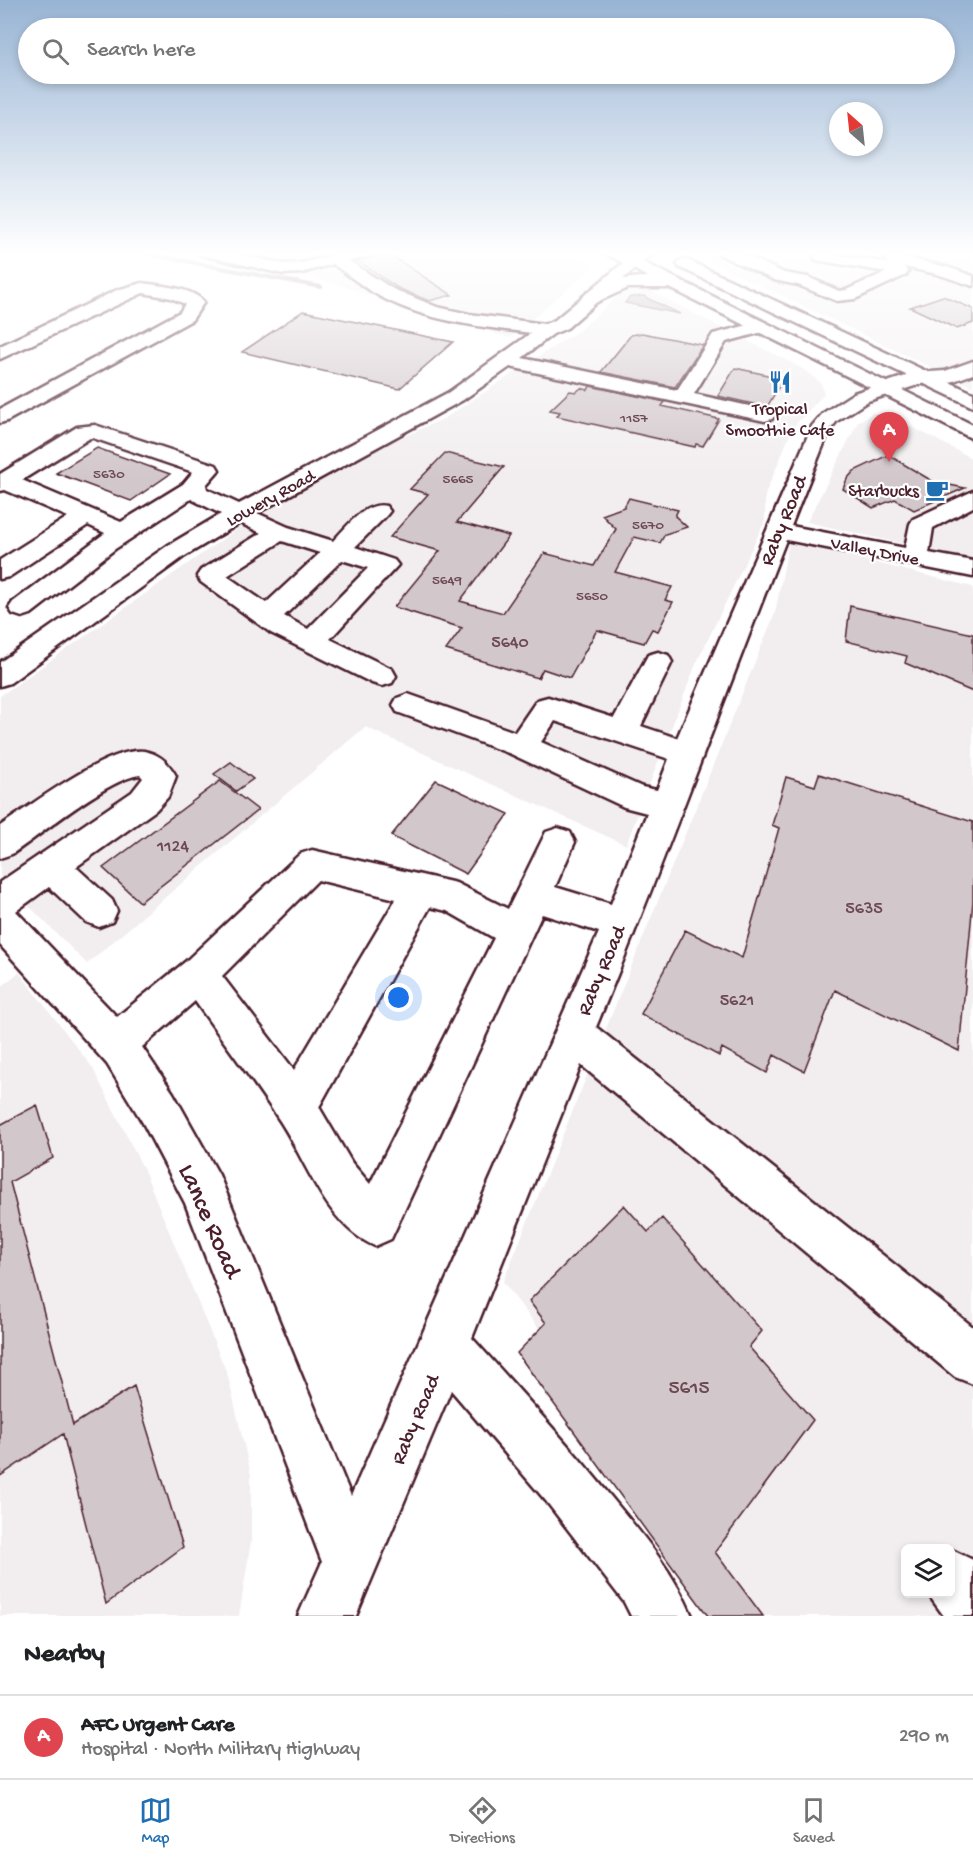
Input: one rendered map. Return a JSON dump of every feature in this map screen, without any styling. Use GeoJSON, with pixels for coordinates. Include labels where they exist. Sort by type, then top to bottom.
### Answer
{"type":"FeatureCollection","features":[{"type":"Feature","properties":{"kind":"street"},"geometry":{"type":"LineString","coordinates":[[0,353],[53,327]]}},
{"type":"Feature","properties":{"kind":"street"},"geometry":{"type":"LineString","coordinates":[[0,417],[165,327]]}},
{"type":"Feature","properties":{"kind":"street"},"geometry":{"type":"LineString","coordinates":[[528,327],[547,330]]}},
{"type":"Feature","properties":{"kind":"street","name":"Lowery Road"},"geometry":{"type":"LineString","coordinates":[[0,676],[176,552],[239,513],[456,396],[553,327]]}},
{"type":"Feature","properties":{"kind":"street"},"geometry":{"type":"LineString","coordinates":[[682,398],[719,338],[758,327]]}},
{"type":"Feature","properties":{"kind":"street"},"geometry":{"type":"LineString","coordinates":[[761,327],[973,433]]}},
{"type":"Feature","properties":{"kind":"street"},"geometry":{"type":"LineString","coordinates":[[817,327],[973,401]]}},
{"type":"Feature","properties":{"kind":"street"},"geometry":{"type":"LineString","coordinates":[[922,377],[925,366],[973,349]]}},
{"type":"Feature","properties":{"kind":"street"},"geometry":{"type":"LineString","coordinates":[[508,361],[765,415]]}},
{"type":"Feature","properties":{"kind":"street"},"geometry":{"type":"LineString","coordinates":[[922,377],[948,377],[973,367]]}},
{"type":"Feature","properties":{"kind":"street","name":"Raby Road"},"geometry":{"type":"LineString","coordinates":[[327,1616],[445,1345],[573,1033],[621,923],[687,753],[819,430],[830,417],[861,397],[922,377]]}},
{"type":"Feature","properties":{"kind":"street"},"geometry":{"type":"LineString","coordinates":[[2,482],[85,432],[95,431],[208,470],[194,484],[197,493],[279,532],[385,565],[311,642]]}},
{"type":"Feature","properties":{"kind":"street"},"geometry":{"type":"LineString","coordinates":[[2,482],[122,531]]}},
{"type":"Feature","properties":{"kind":"street"},"geometry":{"type":"LineString","coordinates":[[11,615],[156,507],[195,487]]}},
{"type":"Feature","properties":{"kind":"street"},"geometry":{"type":"LineString","coordinates":[[915,558],[918,533],[922,524],[973,498]]}},
{"type":"Feature","properties":{"kind":"street"},"geometry":{"type":"LineString","coordinates":[[268,617],[378,511]]}},
{"type":"Feature","properties":{"kind":"street"},"geometry":{"type":"LineString","coordinates":[[2,570],[86,516]]}},
{"type":"Feature","properties":{"kind":"street","name":"Valley Drive"},"geometry":{"type":"LineString","coordinates":[[777,531],[973,569]]}},
{"type":"Feature","properties":{"kind":"street"},"geometry":{"type":"LineString","coordinates":[[279,532],[210,576],[280,627],[382,676]]}},
{"type":"Feature","properties":{"kind":"street"},"geometry":{"type":"LineString","coordinates":[[2,570],[27,578],[45,590]]}},
{"type":"Feature","properties":{"kind":"street"},"geometry":{"type":"LineString","coordinates":[[11,615],[65,629]]}},
{"type":"Feature","properties":{"kind":"street"},"geometry":{"type":"LineString","coordinates":[[622,731],[658,662]]}},
{"type":"Feature","properties":{"kind":"street"},"geometry":{"type":"LineString","coordinates":[[408,705],[522,746],[636,798],[667,805]]}},
{"type":"Feature","properties":{"kind":"street"},"geometry":{"type":"LineString","coordinates":[[522,746],[548,708],[687,753]]}},
{"type":"Feature","properties":{"kind":"street"},"geometry":{"type":"LineString","coordinates":[[0,844],[106,774],[125,765],[142,763],[153,767],[160,776],[157,788],[144,801],[0,902]]}},
{"type":"Feature","properties":{"kind":"street"},"geometry":{"type":"LineString","coordinates":[[198,974],[296,1107],[336,1179],[375,1223],[525,915],[558,842]]}},
{"type":"Feature","properties":{"kind":"street"},"geometry":{"type":"LineString","coordinates":[[115,1044],[198,974],[312,864],[525,915],[621,923]]}},
{"type":"Feature","properties":{"kind":"street"},"geometry":{"type":"LineString","coordinates":[[51,866],[99,911]]}},
{"type":"Feature","properties":{"kind":"street"},"geometry":{"type":"LineString","coordinates":[[296,1107],[420,891]]}},
{"type":"Feature","properties":{"kind":"street","name":"Lance Road"},"geometry":{"type":"LineString","coordinates":[[0,919],[115,1044],[158,1108],[203,1191],[351,1565]]}},
{"type":"Feature","properties":{"kind":"street"},"geometry":{"type":"LineString","coordinates":[[573,1033],[973,1359]]}},
{"type":"Feature","properties":{"kind":"street"},"geometry":{"type":"LineString","coordinates":[[445,1345],[565,1482],[644,1582],[663,1616]]}},
{"type":"Feature","properties":{"kind":"street"},"geometry":{"type":"LineString","coordinates":[[955,1582],[973,1606]]}},
{"type":"Feature","properties":{"kind":"shaded area"},"geometry":{"type":"Polygon","coordinates":[[[476,327],[522,327],[510,338],[476,327]]]}},
{"type":"Feature","properties":{"kind":"shaded area"},"geometry":{"type":"Polygon","coordinates":[[[721,327],[801,368],[821,383],[824,394],[793,427],[765,495],[765,521],[696,664],[626,845],[365,727],[87,964],[0,877],[0,696],[267,508],[396,440],[445,418],[581,329],[721,327]]]}},
{"type":"Feature","properties":{"kind":"shaded area"},"geometry":{"type":"Polygon","coordinates":[[[848,327],[973,327],[973,387],[848,327]]]}},
{"type":"Feature","properties":{"kind":"shaded area"},"geometry":{"type":"Polygon","coordinates":[[[872,413],[895,418],[973,459],[973,560],[807,522],[858,422],[872,413]]]}},
{"type":"Feature","properties":{"kind":"shaded area"},"geometry":{"type":"Polygon","coordinates":[[[789,541],[973,587],[973,1616],[759,1616],[503,1282],[775,613],[789,541]]]}},
{"type":"Feature","properties":{"kind":"shaded area"},"geometry":{"type":"Polygon","coordinates":[[[19,972],[92,1067],[144,1170],[228,1376],[251,1475],[251,1541],[239,1616],[0,1616],[0,988],[19,972]]]}},
{"type":"Feature","properties":{"kind":"building"},"geometry":{"type":"Polygon","coordinates":[[[279,327],[382,327],[453,342],[399,389],[242,352],[279,327]]]}},
{"type":"Feature","properties":{"kind":"building"},"geometry":{"type":"Polygon","coordinates":[[[642,333],[703,345],[675,387],[601,372],[631,335],[642,333]]]}},
{"type":"Feature","properties":{"kind":"building"},"geometry":{"type":"Polygon","coordinates":[[[735,368],[772,376],[770,379],[782,381],[767,407],[718,396],[735,368]]]}},
{"type":"Feature","properties":{"kind":"building"},"geometry":{"type":"Polygon","coordinates":[[[590,386],[665,402],[662,406],[719,419],[703,446],[696,444],[695,447],[557,416],[560,412],[550,410],[570,391],[576,392],[581,388],[588,390],[590,386]]]}},
{"type":"Feature","properties":{"kind":"building"},"geometry":{"type":"Polygon","coordinates":[[[97,448],[170,474],[131,501],[56,473],[97,448]]]}},
{"type":"Feature","properties":{"kind":"building"},"geometry":{"type":"Polygon","coordinates":[[[445,453],[504,467],[457,522],[509,536],[460,601],[503,613],[544,553],[594,566],[616,529],[602,515],[624,507],[629,498],[678,510],[675,516],[687,527],[665,534],[660,543],[634,537],[615,572],[672,587],[665,600],[673,602],[658,631],[652,629],[644,643],[597,630],[570,678],[543,669],[538,678],[446,650],[462,628],[394,607],[440,551],[390,537],[428,494],[410,489],[445,453]]]}},
{"type":"Feature","properties":{"kind":"building"},"geometry":{"type":"Polygon","coordinates":[[[888,455],[934,482],[965,488],[914,510],[895,499],[873,508],[843,489],[847,479],[854,471],[888,455]]]}},
{"type":"Feature","properties":{"kind":"building"},"geometry":{"type":"Polygon","coordinates":[[[850,606],[973,634],[973,692],[905,663],[907,656],[846,641],[850,606]]]}},
{"type":"Feature","properties":{"kind":"building"},"geometry":{"type":"Polygon","coordinates":[[[231,762],[253,779],[236,791],[214,774],[231,762]]]}},
{"type":"Feature","properties":{"kind":"building"},"geometry":{"type":"Polygon","coordinates":[[[819,774],[973,822],[973,901],[959,1051],[835,990],[804,1071],[774,1055],[767,1073],[722,1048],[719,1056],[641,1014],[685,930],[742,958],[779,828],[772,825],[786,777],[815,786],[819,774]]]}},
{"type":"Feature","properties":{"kind":"building"},"geometry":{"type":"Polygon","coordinates":[[[436,780],[509,814],[466,874],[391,836],[436,780]]]}},
{"type":"Feature","properties":{"kind":"building"},"geometry":{"type":"Polygon","coordinates":[[[220,781],[258,810],[140,902],[103,868],[220,781]]]}},
{"type":"Feature","properties":{"kind":"building"},"geometry":{"type":"Polygon","coordinates":[[[37,1105],[53,1158],[10,1182],[73,1425],[134,1386],[183,1547],[106,1604],[63,1434],[0,1476],[0,1125],[37,1105]]]}},
{"type":"Feature","properties":{"kind":"building"},"geometry":{"type":"Polygon","coordinates":[[[624,1205],[648,1232],[662,1218],[762,1331],[749,1347],[813,1420],[715,1552],[763,1616],[708,1616],[517,1353],[546,1323],[529,1301],[624,1205]]]}},
{"type":"Feature","properties":{"kind":"place","name":"Tropical Smoothie Cafe"},"geometry":{"type":"Point","coordinates":[780,382]}},
{"type":"Feature","properties":{"kind":"place","name":"AFC Urgent Care"},"geometry":{"type":"Point","coordinates":[889,462]}},
{"type":"Feature","properties":{"kind":"place","name":"Starbucks"},"geometry":{"type":"Point","coordinates":[937,490]}}]}
